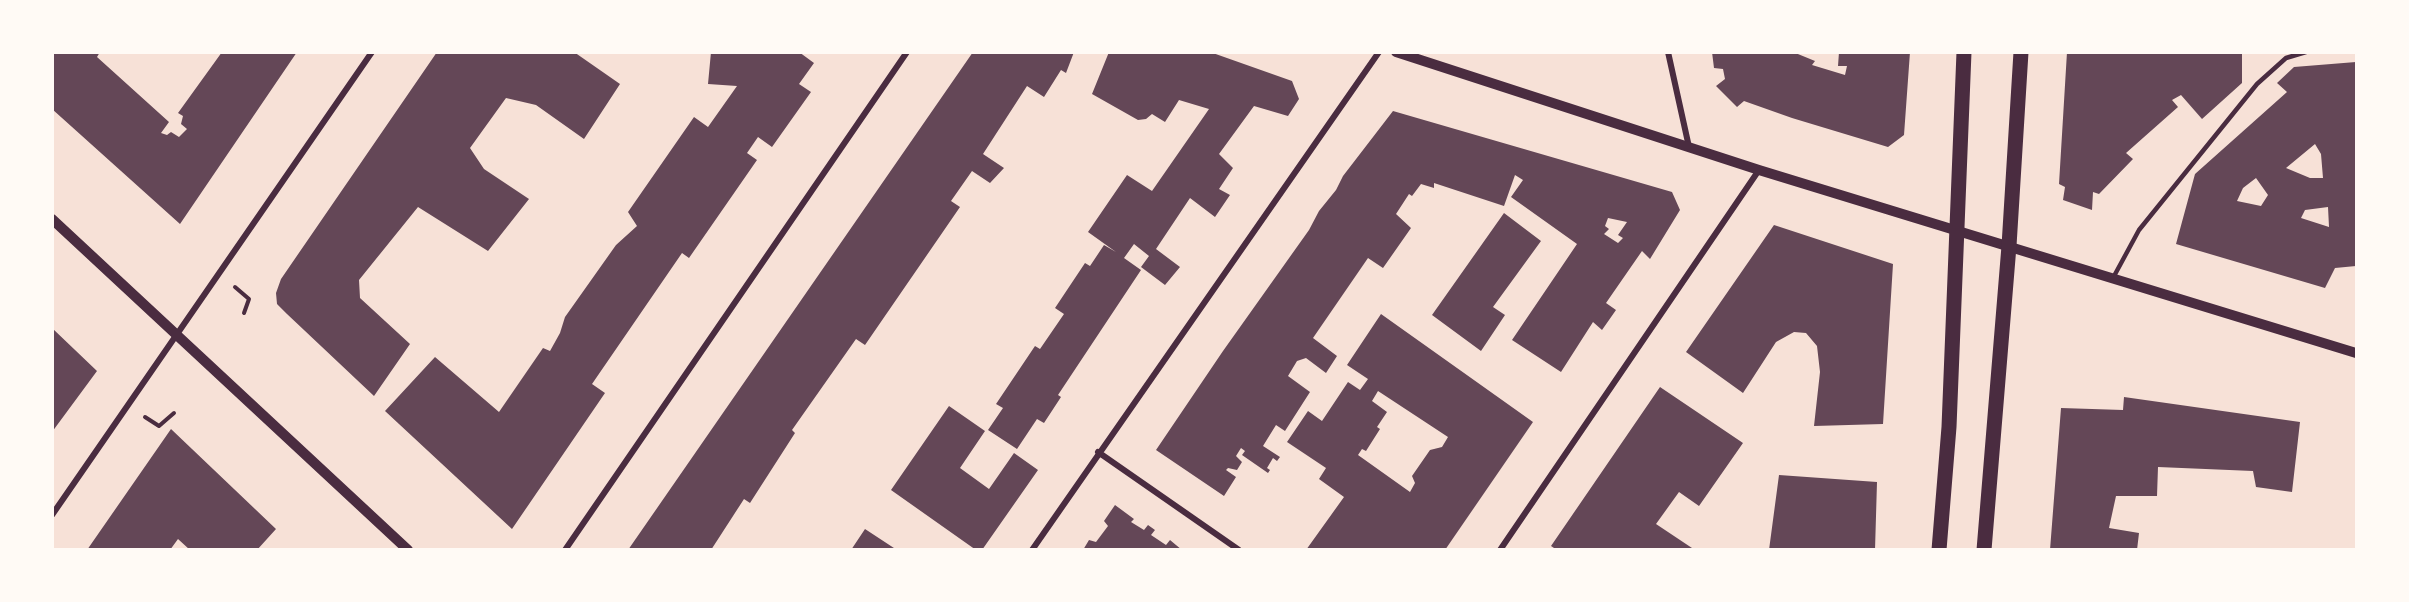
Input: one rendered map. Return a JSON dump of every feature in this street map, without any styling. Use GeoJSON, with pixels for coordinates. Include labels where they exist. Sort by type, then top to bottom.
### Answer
{"type":"FeatureCollection","features":[{"type":"Feature","properties":{"kind":"main road"},"geometry":{"type":"LineString","coordinates":[[1939,549],[1949,427],[1964,52]]}},
{"type":"Feature","properties":{"kind":"main road"},"geometry":{"type":"LineString","coordinates":[[1984,549],[2009,246],[2021,52]]}},
{"type":"Feature","properties":{"kind":"street"},"geometry":{"type":"LineString","coordinates":[[52,515],[372,52]]}},
{"type":"Feature","properties":{"kind":"street"},"geometry":{"type":"LineString","coordinates":[[565,549],[907,52]]}},
{"type":"Feature","properties":{"kind":"street"},"geometry":{"type":"LineString","coordinates":[[1032,549],[1379,52]]}},
{"type":"Feature","properties":{"kind":"street"},"geometry":{"type":"LineString","coordinates":[[1396,52],[1759,170],[2356,353]]}},
{"type":"Feature","properties":{"kind":"street"},"geometry":{"type":"LineString","coordinates":[[1668,52],[1689,147]]}},
{"type":"Feature","properties":{"kind":"street"},"geometry":{"type":"LineString","coordinates":[[1500,549],[1759,170]]}},
{"type":"Feature","properties":{"kind":"street"},"geometry":{"type":"LineString","coordinates":[[52,219],[408,549]]}},
{"type":"Feature","properties":{"kind":"street"},"geometry":{"type":"LineString","coordinates":[[1098,452],[1239,549]]}},
{"type":"Feature","properties":{"kind":"lane"},"geometry":{"type":"LineString","coordinates":[[2113,278],[2139,230],[2257,84],[2286,58],[2306,52]]}},
{"type":"Feature","properties":{"kind":"path"},"geometry":{"type":"LineString","coordinates":[[232,284],[249,299],[244,313]]}},
{"type":"Feature","properties":{"kind":"path"},"geometry":{"type":"LineString","coordinates":[[141,415],[159,426],[174,413]]}},
{"type":"Feature","properties":{"kind":"building"},"geometry":{"type":"Polygon","coordinates":[[[52,52],[100,52],[97,57],[169,122],[161,133],[167,135],[171,132],[179,137],[187,129],[181,124],[183,116],[178,113],[222,52],[297,52],[180,224],[52,109],[52,52]]]}},
{"type":"Feature","properties":{"kind":"building"},"geometry":{"type":"Polygon","coordinates":[[[437,52],[574,52],[620,84],[584,139],[536,105],[506,98],[470,148],[484,169],[529,199],[488,251],[418,207],[359,280],[360,298],[410,344],[374,396],[277,304],[276,293],[281,279],[437,52]]]}},
{"type":"Feature","properties":{"kind":"building"},"geometry":{"type":"Polygon","coordinates":[[[711,52],[799,52],[814,63],[799,84],[811,92],[772,147],[758,137],[747,153],[757,160],[689,258],[682,253],[592,384],[605,393],[512,529],[385,411],[435,357],[499,412],[543,348],[550,351],[560,333],[565,317],[616,245],[637,226],[628,212],[694,117],[708,127],[737,86],[708,84],[711,52]]]}},
{"type":"Feature","properties":{"kind":"building"},"geometry":{"type":"Polygon","coordinates":[[[973,52],[1074,52],[1066,73],[1061,70],[1044,97],[1027,86],[983,154],[1004,168],[990,183],[972,171],[951,201],[960,207],[865,345],[856,339],[792,430],[795,433],[750,503],[744,499],[711,550],[628,550],[973,52]]]}},
{"type":"Feature","properties":{"kind":"building"},"geometry":{"type":"Polygon","coordinates":[[[1109,52],[1210,52],[1292,81],[1299,99],[1288,116],[1254,106],[1219,154],[1233,168],[1219,189],[1230,195],[1215,217],[1190,198],[1156,249],[1180,267],[1165,285],[1141,267],[1149,256],[1134,244],[1124,258],[1141,270],[1058,395],[1061,397],[1044,423],[1037,419],[1017,449],[988,430],[1003,408],[996,404],[1035,346],[1040,349],[1064,314],[1055,308],[1085,263],[1090,266],[1104,245],[1116,252],[1088,232],[1127,175],[1152,191],[1209,109],[1179,100],[1165,122],[1152,114],[1146,119],[1138,120],[1092,94],[1109,52]]]}},
{"type":"Feature","properties":{"kind":"building"},"geometry":{"type":"Polygon","coordinates":[[[1712,52],[1793,52],[1815,61],[1812,65],[1845,75],[1847,66],[1838,66],[1839,52],[1910,52],[1904,135],[1888,147],[1744,101],[1737,107],[1716,86],[1725,79],[1723,69],[1714,68],[1712,52]]]}},
{"type":"Feature","properties":{"kind":"building"},"geometry":{"type":"Polygon","coordinates":[[[2067,52],[2242,52],[2242,83],[2202,119],[2181,95],[2172,100],[2178,107],[2126,153],[2133,159],[2099,194],[2093,192],[2092,210],[2063,200],[2065,187],[2059,184],[2067,52]]]}},
{"type":"Feature","properties":{"kind":"building"},"geometry":{"type":"Polygon","coordinates":[[[2356,62],[2356,266],[2335,268],[2325,288],[2176,244],[2195,174],[2287,92],[2277,83],[2294,67],[2356,62]],[[2315,144],[2286,168],[2310,178],[2323,178],[2321,154],[2315,144]],[[2256,178],[2243,188],[2237,201],[2261,206],[2268,195],[2256,178]],[[2328,207],[2305,210],[2301,218],[2329,227],[2328,207]]]}},
{"type":"Feature","properties":{"kind":"building"},"geometry":{"type":"Polygon","coordinates":[[[1393,111],[1672,192],[1680,210],[1650,259],[1642,251],[1606,303],[1616,310],[1602,330],[1593,322],[1561,372],[1512,340],[1577,244],[1511,197],[1523,180],[1515,175],[1504,206],[1434,183],[1434,188],[1421,184],[1412,196],[1409,194],[1396,214],[1411,228],[1383,268],[1368,258],[1313,338],[1337,356],[1326,373],[1306,358],[1297,361],[1288,376],[1310,392],[1285,431],[1276,425],[1263,446],[1280,457],[1277,461],[1273,458],[1267,468],[1270,470],[1268,473],[1242,455],[1245,451],[1241,448],[1236,456],[1242,462],[1237,470],[1228,468],[1226,470],[1236,477],[1224,496],[1156,450],[1309,230],[1343,176],[1393,111]],[[1608,218],[1605,226],[1609,229],[1604,234],[1618,243],[1623,238],[1618,235],[1627,222],[1608,218]]]}},
{"type":"Feature","properties":{"kind":"building"},"geometry":{"type":"Polygon","coordinates":[[[1504,213],[1541,241],[1493,307],[1505,315],[1481,351],[1432,315],[1504,213]]]}},
{"type":"Feature","properties":{"kind":"building"},"geometry":{"type":"Polygon","coordinates":[[[1774,225],[1893,264],[1883,424],[1814,426],[1820,372],[1817,346],[1806,333],[1794,332],[1776,342],[1743,393],[1686,352],[1774,225]]]}},
{"type":"Feature","properties":{"kind":"building"},"geometry":{"type":"Polygon","coordinates":[[[1381,314],[1533,422],[1445,550],[1306,550],[1344,497],[1319,479],[1326,468],[1287,442],[1308,411],[1322,421],[1348,382],[1360,390],[1368,379],[1347,365],[1381,314]],[[1378,391],[1372,401],[1387,412],[1377,427],[1380,429],[1366,451],[1362,449],[1358,455],[1410,492],[1415,483],[1412,476],[1430,450],[1442,447],[1448,437],[1378,391]]]}},
{"type":"Feature","properties":{"kind":"building"},"geometry":{"type":"Polygon","coordinates":[[[52,328],[97,371],[52,432],[52,328]]]}},
{"type":"Feature","properties":{"kind":"building"},"geometry":{"type":"Polygon","coordinates":[[[1660,387],[1743,443],[1699,506],[1679,492],[1656,524],[1695,550],[1557,550],[1551,546],[1660,387]]]}},
{"type":"Feature","properties":{"kind":"building"},"geometry":{"type":"Polygon","coordinates":[[[2124,397],[2300,422],[2292,492],[2256,487],[2253,471],[2158,467],[2157,496],[2116,496],[2109,528],[2139,533],[2137,550],[2050,550],[2061,408],[2123,410],[2124,397]]]}},
{"type":"Feature","properties":{"kind":"building"},"geometry":{"type":"Polygon","coordinates":[[[949,406],[985,431],[960,468],[989,489],[1014,453],[1038,470],[982,550],[976,550],[891,490],[949,406]]]}},
{"type":"Feature","properties":{"kind":"building"},"geometry":{"type":"Polygon","coordinates":[[[171,429],[276,529],[257,550],[190,550],[178,539],[170,550],[87,550],[171,429]]]}},
{"type":"Feature","properties":{"kind":"building"},"geometry":{"type":"Polygon","coordinates":[[[1779,475],[1877,482],[1875,550],[1769,550],[1779,475]]]}},
{"type":"Feature","properties":{"kind":"building"},"geometry":{"type":"Polygon","coordinates":[[[1115,505],[1134,519],[1131,522],[1144,530],[1148,525],[1155,530],[1151,535],[1166,545],[1170,540],[1182,550],[1083,550],[1089,540],[1096,542],[1108,526],[1104,521],[1115,505]]]}},
{"type":"Feature","properties":{"kind":"building"},"geometry":{"type":"Polygon","coordinates":[[[865,529],[897,550],[851,550],[865,529]]]}}]}
